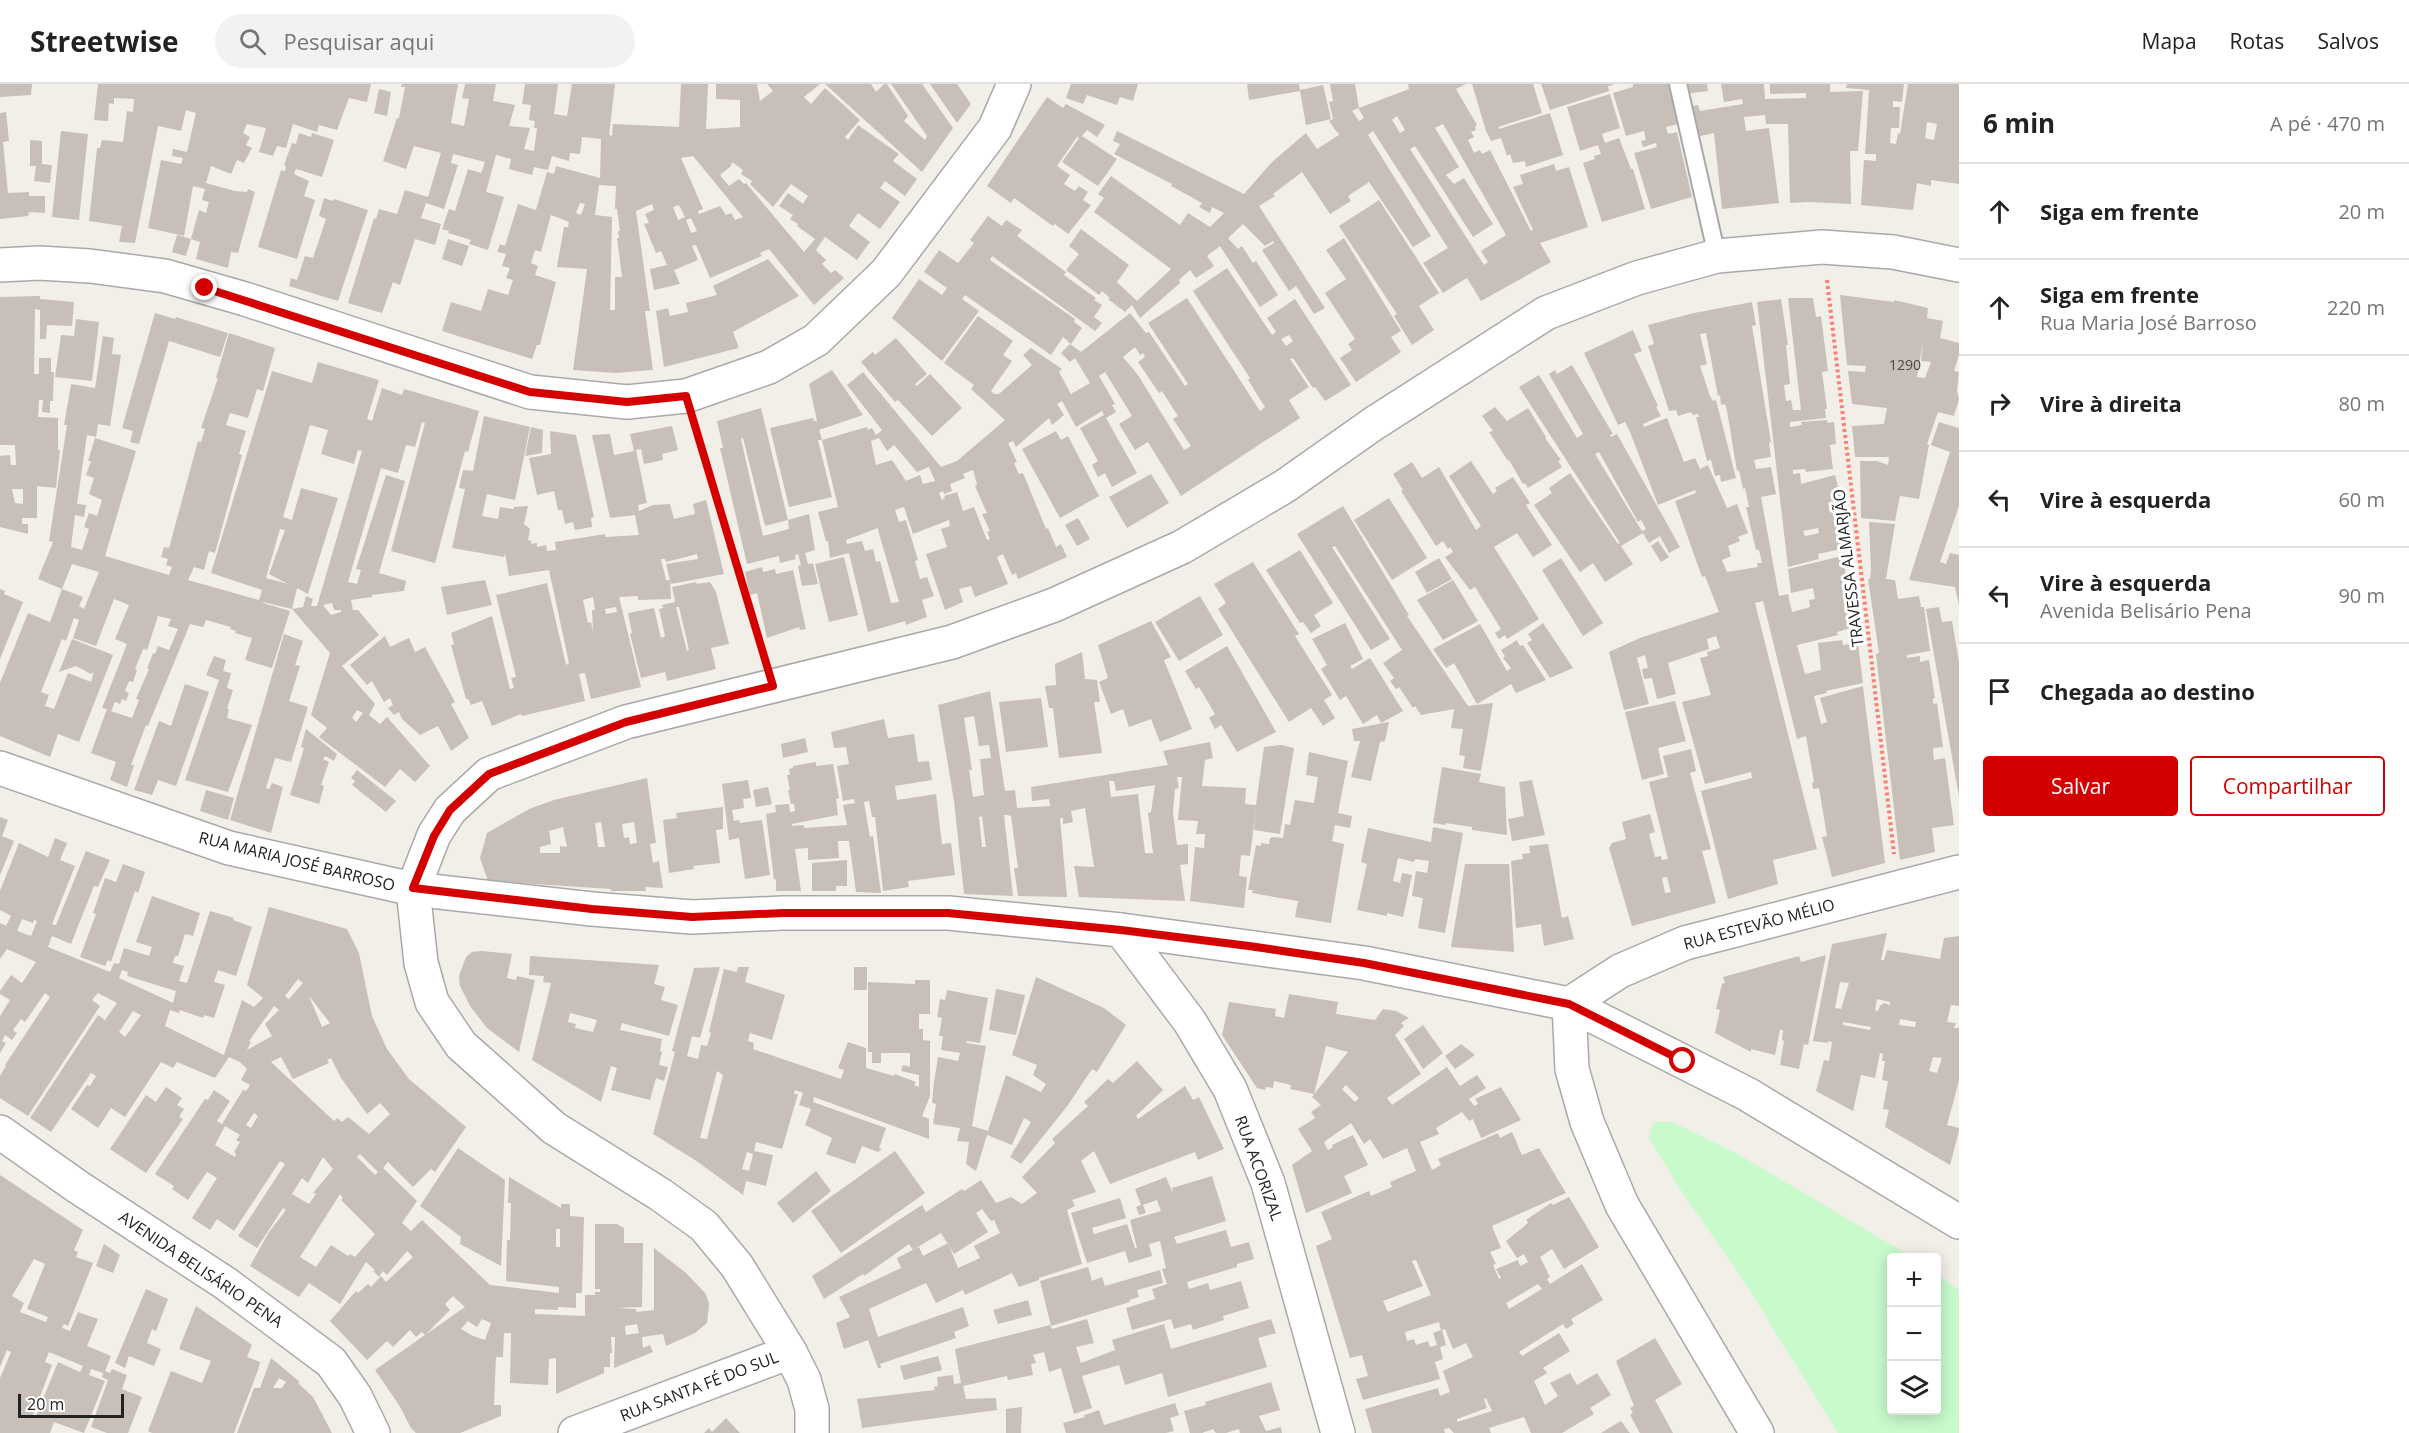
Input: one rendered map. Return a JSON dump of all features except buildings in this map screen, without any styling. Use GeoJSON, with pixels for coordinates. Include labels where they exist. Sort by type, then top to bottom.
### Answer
{"type":"FeatureCollection","features":[{"type":"Feature","properties":{"kind":"street"},"geometry":{"type":"LineString","coordinates":[[0,265],[39,263],[90,266],[165,276],[245,299],[530,392],[627,402],[686,396],[769,367],[816,340],[886,273],[995,128],[1014,84]]}},
{"type":"Feature","properties":{"kind":"street"},"geometry":{"type":"LineString","coordinates":[[812,1433],[812,1409],[804,1380],[790,1352],[737,1266],[704,1226],[661,1195],[554,1128],[461,1045],[432,1002],[420,963],[413,888],[434,836],[450,810],[489,774],[626,722],[952,642],[1054,605],[1182,547],[1284,486],[1372,424],[1546,313],[1637,278],[1717,256],[1822,247],[1893,252],[1959,265]]}},
{"type":"Feature","properties":{"kind":"street","name":"RUA MARIA JOSÉ BARROSO"},"geometry":{"type":"LineString","coordinates":[[0,768],[229,848],[413,888],[592,909],[692,917],[783,913],[948,913],[1121,930],[1364,963],[1569,1004],[1747,1094],[1959,1222]]}},
{"type":"Feature","properties":{"kind":"street","name":"RUA ESTEVÃO MÉLIO"},"geometry":{"type":"LineString","coordinates":[[1569,1004],[1620,971],[1685,943],[1959,872]]}},
{"type":"Feature","properties":{"kind":"street","name":"RUA ACORIZAL"},"geometry":{"type":"LineString","coordinates":[[1121,930],[1191,1022],[1230,1089],[1268,1182],[1338,1433]]}},
{"type":"Feature","properties":{"kind":"street"},"geometry":{"type":"LineString","coordinates":[[1569,1004],[1572,1069],[1587,1122],[1623,1205],[1757,1433]]}},
{"type":"Feature","properties":{"kind":"street","name":"AVENIDA BELISÁRIO PENA"},"geometry":{"type":"LineString","coordinates":[[0,1132],[78,1187],[225,1283],[331,1362],[355,1396],[373,1433]]}},
{"type":"Feature","properties":{"kind":"street","name":"RUA SANTA FÉ DO SUL"},"geometry":{"type":"LineString","coordinates":[[575,1433],[790,1352]]}},
{"type":"Feature","properties":{"kind":"lane"},"geometry":{"type":"LineString","coordinates":[[1678,84],[1717,256]]}},
{"type":"Feature","properties":{"kind":"path","name":"TRAVESSA ALMARJÃO"},"geometry":{"type":"LineString","coordinates":[[1822,247],[1898,887]]}},
{"type":"Feature","properties":{"kind":"path"},"geometry":{"type":"LineString","coordinates":[[686,396],[773,686]]}},
{"type":"Feature","properties":{"kind":"green space"},"geometry":{"type":"Polygon","coordinates":[[[1672,1122],[1736,1153],[1905,1253],[1887,1253],[1887,1415],[1941,1415],[1941,1277],[1959,1290],[1959,1433],[1838,1433],[1745,1283],[1684,1195],[1649,1139],[1652,1124],[1672,1122]]]}},
{"type":"Feature","properties":{"kind":"route"},"geometry":{"type":"LineString","coordinates":[[205,288],[530,392],[627,402],[686,396],[773,686],[626,722],[489,774],[450,810],[434,836],[413,888],[592,909],[692,917],[783,913],[948,913],[1121,930],[1249,946],[1364,963],[1569,1004],[1683,1061]]}}]}
